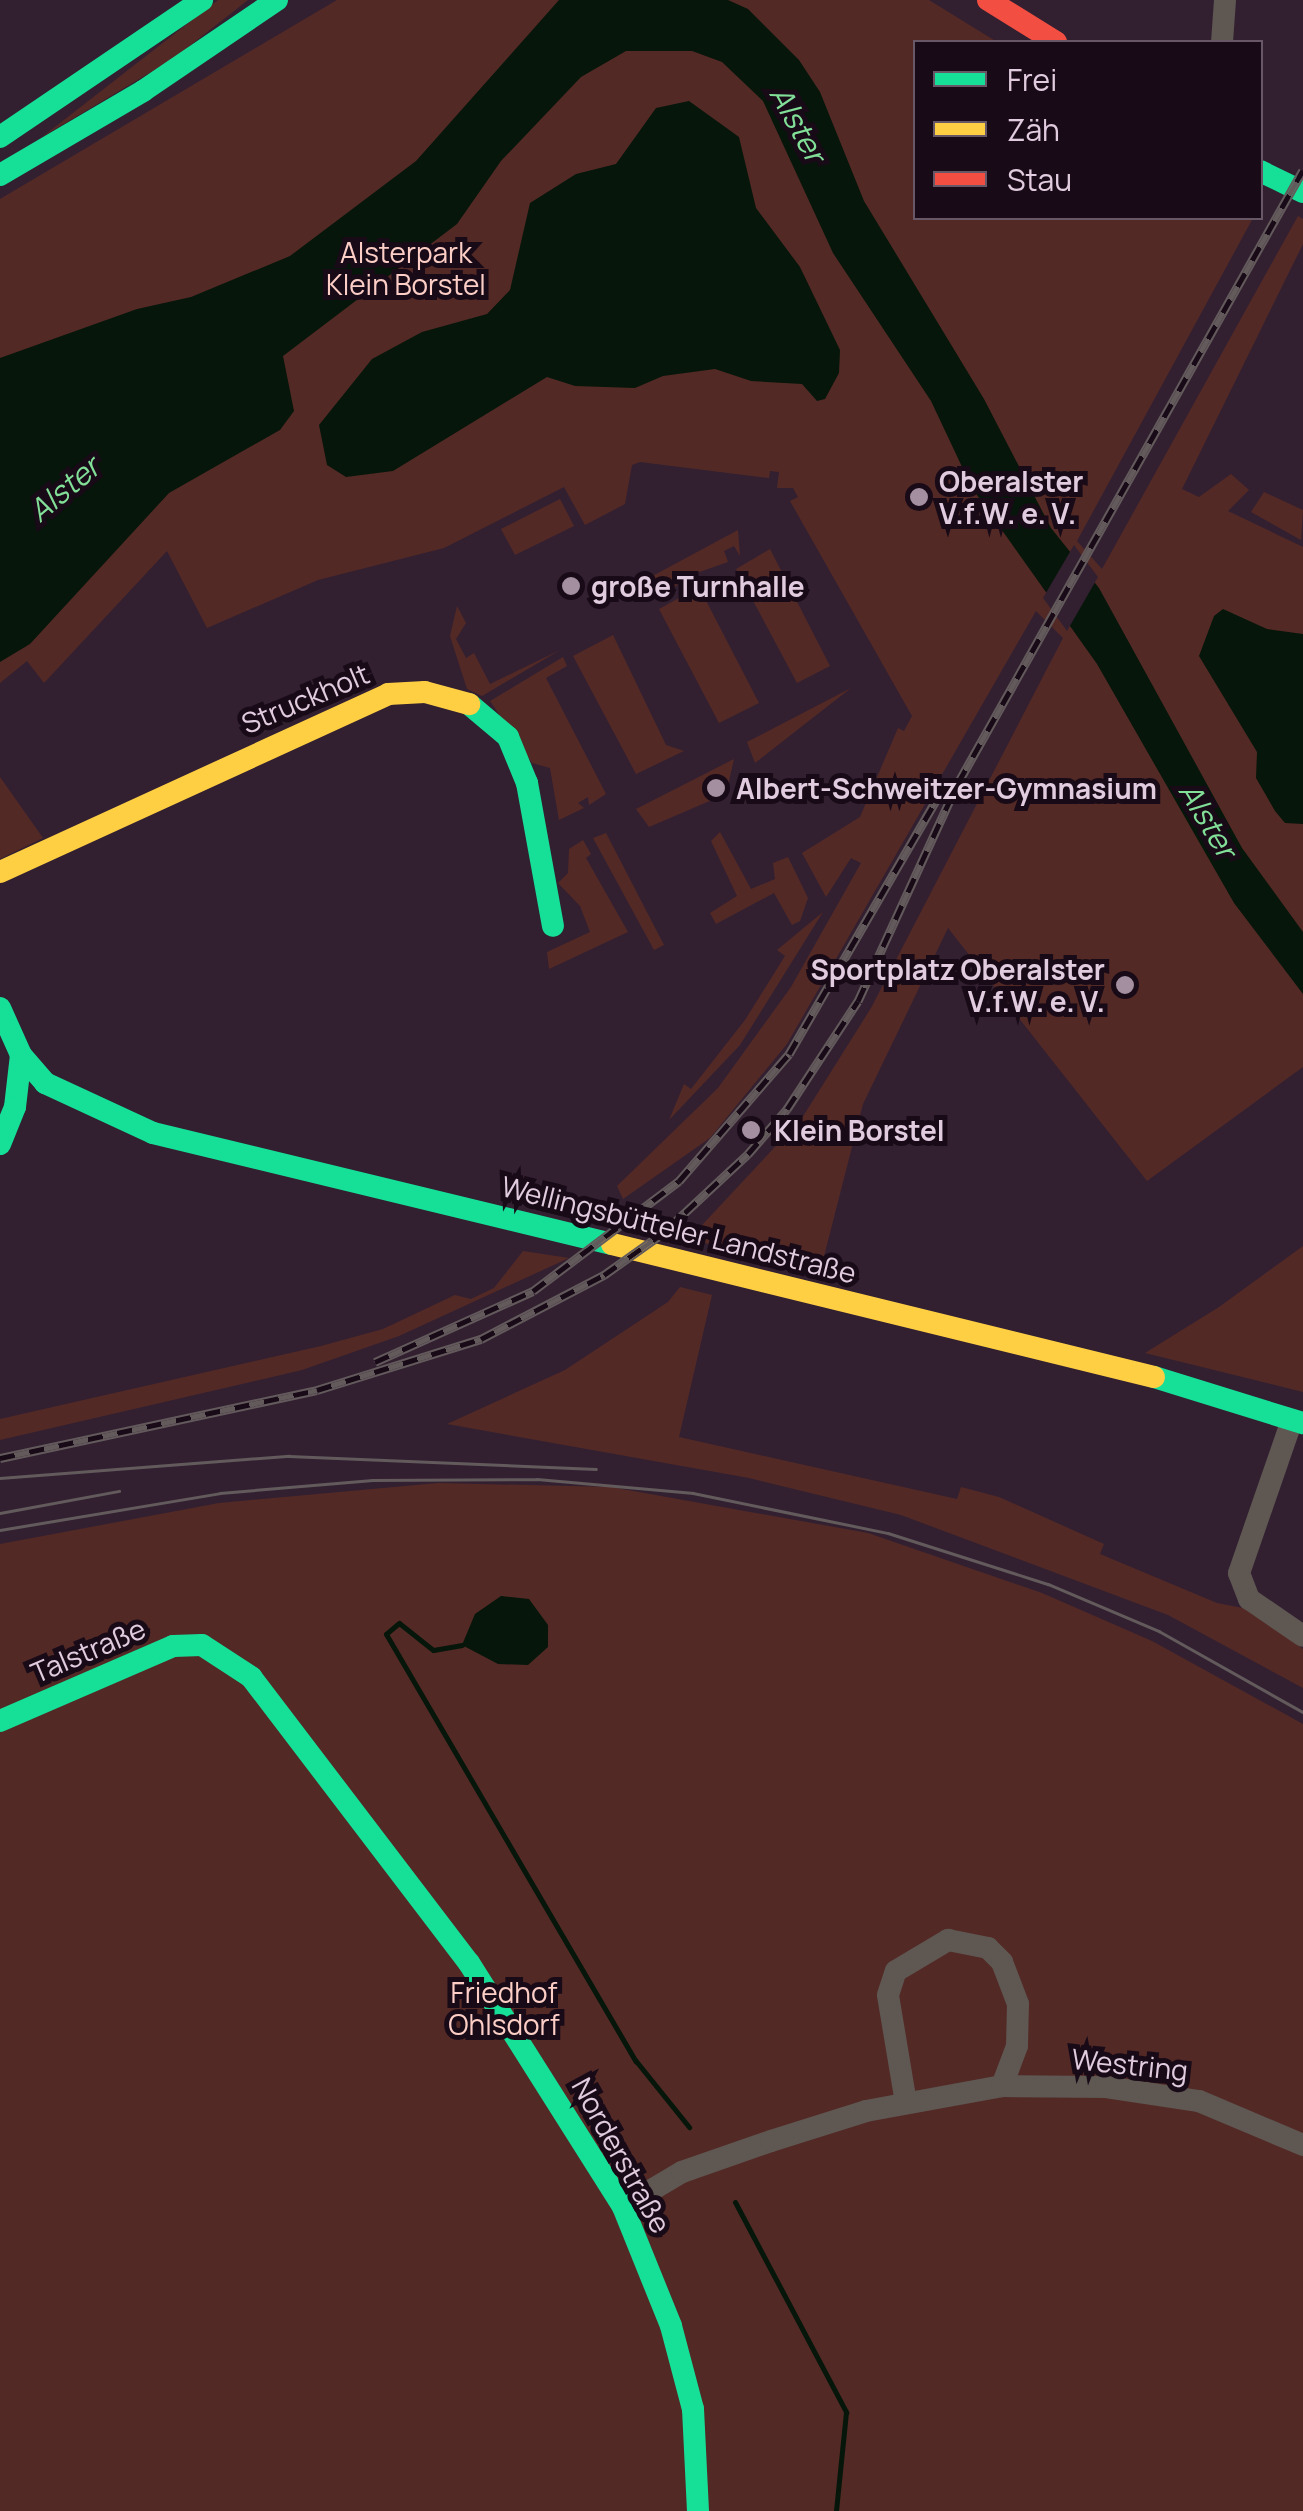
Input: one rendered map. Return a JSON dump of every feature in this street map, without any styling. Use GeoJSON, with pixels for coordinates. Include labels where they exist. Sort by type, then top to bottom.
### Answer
{"type":"FeatureCollection","features":[{"type":"Feature","properties":{"kind":"main road"},"geometry":{"type":"LineString","coordinates":[[0,138],[202,0]]}},
{"type":"Feature","properties":{"kind":"main road"},"geometry":{"type":"LineString","coordinates":[[0,176],[143,91],[278,0]]}},
{"type":"Feature","properties":{"kind":"main road"},"geometry":{"type":"LineString","coordinates":[[988,0],[1053,40]]}},
{"type":"Feature","properties":{"kind":"main road"},"geometry":{"type":"LineString","coordinates":[[1263,172],[1303,192]]}},
{"type":"Feature","properties":{"kind":"main road","name":"Struckholt"},"geometry":{"type":"LineString","coordinates":[[0,872],[345,710],[388,694],[425,692],[473,706],[508,737],[528,783],[553,926]]}},
{"type":"Feature","properties":{"kind":"main road"},"geometry":{"type":"LineString","coordinates":[[0,1008],[21,1055],[0,1144]]}},
{"type":"Feature","properties":{"kind":"main road","name":"Wellingsbütteler Landstraße"},"geometry":{"type":"LineString","coordinates":[[21,1055],[45,1083],[153,1133],[1135,1371],[1298,1421]]}},
{"type":"Feature","properties":{"kind":"main road"},"geometry":{"type":"LineString","coordinates":[[10,1092],[45,1083]]}},
{"type":"Feature","properties":{"kind":"main road","name":"Talstraße"},"geometry":{"type":"LineString","coordinates":[[0,1721],[142,1657],[202,1645]]}},
{"type":"Feature","properties":{"kind":"main road","name":"Norderstraße"},"geometry":{"type":"LineString","coordinates":[[202,1645],[251,1676],[384,1844],[528,2051],[623,2207],[671,2326],[693,2409],[698,2511]]}},
{"type":"Feature","properties":{"kind":"street"},"geometry":{"type":"LineString","coordinates":[[1222,40],[1225,0]]}},
{"type":"Feature","properties":{"kind":"street"},"geometry":{"type":"LineString","coordinates":[[1298,1421],[1239,1573],[1249,1600],[1303,1636]]}},
{"type":"Feature","properties":{"kind":"street"},"geometry":{"type":"LineString","coordinates":[[906,2103],[888,1994],[896,1972],[948,1940],[988,1948],[1008,1976],[1018,2004],[1017,2046],[1002,2086]]}},
{"type":"Feature","properties":{"kind":"street","name":"Westring"},"geometry":{"type":"LineString","coordinates":[[623,2207],[729,2155],[906,2103],[1002,2086],[1106,2087],[1198,2102],[1303,2144]]}},
{"type":"Feature","properties":{"kind":"green space"},"geometry":{"type":"Polygon","coordinates":[[[218,0],[248,0],[173,59],[42,137],[218,0]]]}},
{"type":"Feature","properties":{"kind":"green space","name":"Alsterpark Klein Borstel"},"geometry":{"type":"Polygon","coordinates":[[[337,0],[929,0],[994,40],[913,40],[913,220],[1252,220],[1077,541],[1102,569],[1298,216],[1303,219],[1303,244],[1182,489],[1199,497],[1231,474],[1249,490],[1228,511],[1303,547],[1303,1067],[1147,1181],[948,928],[863,1104],[820,1272],[689,1239],[802,1118],[871,1008],[1063,638],[1036,611],[787,1044],[710,1138],[623,1199],[617,1186],[718,1088],[791,987],[861,863],[851,858],[826,897],[802,853],[860,817],[898,728],[904,731],[912,716],[790,501],[798,497],[793,488],[777,488],[779,472],[770,471],[769,478],[640,462],[632,465],[625,504],[585,525],[564,487],[444,548],[318,580],[207,628],[167,551],[44,683],[27,661],[0,683],[0,199],[337,0]]]}},
{"type":"Feature","properties":{"kind":"green space"},"geometry":{"type":"Polygon","coordinates":[[[1264,492],[1303,510],[1301,540],[1251,512],[1264,492]]]}},
{"type":"Feature","properties":{"kind":"green space"},"geometry":{"type":"Polygon","coordinates":[[[560,499],[574,526],[515,555],[501,529],[560,499]]]}},
{"type":"Feature","properties":{"kind":"green space"},"geometry":{"type":"Polygon","coordinates":[[[738,530],[740,556],[734,546],[724,551],[728,562],[691,575],[658,599],[652,587],[636,599],[619,594],[738,530]]]}},
{"type":"Feature","properties":{"kind":"green space"},"geometry":{"type":"Polygon","coordinates":[[[770,549],[830,666],[797,683],[736,569],[770,549]]]}},
{"type":"Feature","properties":{"kind":"green space"},"geometry":{"type":"Polygon","coordinates":[[[699,587],[759,703],[719,723],[659,609],[699,587]]]}},
{"type":"Feature","properties":{"kind":"green space"},"geometry":{"type":"Polygon","coordinates":[[[457,606],[466,623],[456,639],[466,658],[474,653],[490,684],[560,650],[482,696],[467,689],[450,636],[457,606]]]}},
{"type":"Feature","properties":{"kind":"green space"},"geometry":{"type":"Polygon","coordinates":[[[613,635],[666,745],[684,751],[636,774],[573,656],[613,635]]]}},
{"type":"Feature","properties":{"kind":"green space"},"geometry":{"type":"Polygon","coordinates":[[[563,657],[567,666],[546,678],[606,794],[589,805],[588,797],[578,803],[584,808],[559,820],[550,768],[532,763],[490,701],[563,657]]]}},
{"type":"Feature","properties":{"kind":"green space"},"geometry":{"type":"Polygon","coordinates":[[[851,688],[755,763],[747,742],[851,688]]]}},
{"type":"Feature","properties":{"kind":"green space"},"geometry":{"type":"Polygon","coordinates":[[[734,759],[726,794],[649,827],[636,809],[734,759]]]}},
{"type":"Feature","properties":{"kind":"green space"},"geometry":{"type":"Polygon","coordinates":[[[0,777],[43,838],[0,859],[0,777]]]}},
{"type":"Feature","properties":{"kind":"green space"},"geometry":{"type":"Polygon","coordinates":[[[720,832],[751,889],[775,879],[773,863],[788,857],[808,898],[800,921],[792,925],[774,893],[716,924],[710,913],[737,896],[711,841],[720,832]]]}},
{"type":"Feature","properties":{"kind":"green space"},"geometry":{"type":"Polygon","coordinates":[[[606,833],[664,945],[654,950],[593,838],[606,833]]]}},
{"type":"Feature","properties":{"kind":"green space"},"geometry":{"type":"Polygon","coordinates":[[[583,840],[591,854],[586,858],[628,932],[549,969],[547,952],[590,932],[580,906],[558,883],[568,873],[569,849],[583,840]]]}},
{"type":"Feature","properties":{"kind":"green space"},"geometry":{"type":"Polygon","coordinates":[[[823,912],[740,1045],[669,1120],[684,1084],[691,1089],[745,1020],[785,956],[777,950],[823,912]]]}},
{"type":"Feature","properties":{"kind":"green space"},"geometry":{"type":"Polygon","coordinates":[[[1303,1246],[1303,1392],[1145,1353],[1219,1307],[1303,1246]]]}},
{"type":"Feature","properties":{"kind":"green space"},"geometry":{"type":"Polygon","coordinates":[[[523,1251],[569,1258],[399,1336],[302,1370],[0,1440],[0,1419],[321,1346],[383,1329],[455,1295],[471,1299],[494,1288],[523,1251]]]}},
{"type":"Feature","properties":{"kind":"green space"},"geometry":{"type":"Polygon","coordinates":[[[680,1287],[712,1295],[679,1437],[957,1499],[961,1487],[999,1497],[1104,1544],[1100,1554],[1217,1603],[1248,1609],[1303,1649],[1303,1688],[1168,1615],[901,1515],[749,1478],[447,1424],[565,1370],[668,1302],[680,1287]]]}},
{"type":"Feature","properties":{"kind":"green space","name":"Friedhof Ohlsdorf"},"geometry":{"type":"Polygon","coordinates":[[[438,1483],[611,1487],[868,1533],[1042,1593],[1152,1641],[1303,1724],[1303,2511],[0,2511],[0,1544],[219,1503],[438,1483]]]}},
{"type":"Feature","properties":{"kind":"water","name":"Alster"},"geometry":{"type":"Polygon","coordinates":[[[559,0],[728,0],[748,9],[799,60],[820,92],[864,201],[984,399],[1051,528],[1099,588],[1242,848],[1303,932],[1303,994],[1234,903],[1097,664],[972,488],[931,401],[833,253],[763,101],[722,62],[692,51],[626,51],[581,77],[501,161],[457,224],[283,356],[294,411],[280,430],[169,493],[30,644],[0,662],[0,358],[137,309],[191,297],[290,256],[416,161],[559,0]]]}},
{"type":"Feature","properties":{"kind":"water"},"geometry":{"type":"Polygon","coordinates":[[[689,101],[739,137],[756,208],[800,267],[840,350],[839,373],[825,399],[817,401],[802,384],[751,381],[715,369],[663,376],[635,388],[575,386],[547,377],[393,471],[346,477],[327,465],[319,425],[372,359],[422,332],[487,314],[510,290],[530,203],[576,174],[616,164],[656,108],[689,101]]]}},
{"type":"Feature","properties":{"kind":"water"},"geometry":{"type":"Polygon","coordinates":[[[1223,609],[1267,629],[1303,634],[1303,824],[1285,823],[1275,811],[1256,778],[1257,752],[1199,656],[1214,616],[1223,609]]]}},
{"type":"Feature","properties":{"kind":"water"},"geometry":{"type":"Polygon","coordinates":[[[501,1596],[529,1599],[548,1625],[548,1647],[528,1665],[498,1664],[462,1645],[475,1614],[501,1596]]]}},
{"type":"Feature","properties":{"kind":"pier"},"geometry":{"type":"Polygon","coordinates":[[[1074,545],[1098,577],[1067,631],[1043,598],[1074,545]]]}},
{"type":"Feature","properties":{"kind":"waterway"},"geometry":{"type":"LineString","coordinates":[[462,1645],[433,1650],[399,1623],[386,1634],[636,2061],[689,2127]]}},
{"type":"Feature","properties":{"kind":"waterway"},"geometry":{"type":"LineString","coordinates":[[735,2202],[846,2412],[836,2511]]}},
{"type":"Feature","properties":{"kind":"tram line"},"geometry":{"type":"LineString","coordinates":[[0,1478],[289,1456],[596,1469]]}},
{"type":"Feature","properties":{"kind":"tram line"},"geometry":{"type":"LineString","coordinates":[[0,1530],[220,1493],[372,1480],[537,1479],[693,1493],[888,1533],[1048,1584],[1159,1631],[1303,1712]]}},
{"type":"Feature","properties":{"kind":"tram line"},"geometry":{"type":"LineString","coordinates":[[0,1513],[119,1491]]}},
{"type":"Feature","properties":{"kind":"railway"},"geometry":{"type":"LineString","coordinates":[[0,1458],[317,1390],[481,1339],[604,1275],[663,1233],[748,1154],[787,1109],[858,1001],[958,783],[1303,170]]}},
{"type":"Feature","properties":{"kind":"railway"},"geometry":{"type":"LineString","coordinates":[[375,1362],[533,1291],[679,1181],[789,1054],[942,790]]}},
{"type":"Feature","properties":{"kind":"traffic: fast"},"geometry":{"type":"LineString","coordinates":[[0,137],[202,0]]}},
{"type":"Feature","properties":{"kind":"traffic: fast"},"geometry":{"type":"LineString","coordinates":[[0,175],[143,91],[277,0]]}},
{"type":"Feature","properties":{"kind":"traffic: fast"},"geometry":{"type":"LineString","coordinates":[[1263,172],[1303,192]]}},
{"type":"Feature","properties":{"kind":"traffic: fast"},"geometry":{"type":"LineString","coordinates":[[469,704],[508,737],[527,783],[553,926]]}},
{"type":"Feature","properties":{"kind":"traffic: fast"},"geometry":{"type":"LineString","coordinates":[[0,1008],[21,1055],[15,1107],[0,1144]]}},
{"type":"Feature","properties":{"kind":"traffic: fast"},"geometry":{"type":"LineString","coordinates":[[21,1055],[45,1083],[153,1133],[612,1244]]}},
{"type":"Feature","properties":{"kind":"traffic: fast"},"geometry":{"type":"LineString","coordinates":[[1154,1377],[1303,1423]]}},
{"type":"Feature","properties":{"kind":"traffic: fast"},"geometry":{"type":"LineString","coordinates":[[0,1721],[173,1646],[202,1645],[251,1677],[469,1963],[623,2207],[671,2326],[693,2409],[698,2511]]}},
{"type":"Feature","properties":{"kind":"traffic: slow"},"geometry":{"type":"LineString","coordinates":[[0,872],[388,694],[425,692],[469,704]]}},
{"type":"Feature","properties":{"kind":"traffic: slow"},"geometry":{"type":"LineString","coordinates":[[612,1244],[1154,1377]]}},
{"type":"Feature","properties":{"kind":"traffic: jam"},"geometry":{"type":"LineString","coordinates":[[988,0],[1053,40]]}},
{"type":"Feature","properties":{"kind":"place","name":"Oberalster V.f.W. e. V."},"geometry":{"type":"Point","coordinates":[919,497]}},
{"type":"Feature","properties":{"kind":"place","name":"große Turnhalle"},"geometry":{"type":"Point","coordinates":[571,586]}},
{"type":"Feature","properties":{"kind":"place","name":"Albert-Schweitzer-Gymnasium"},"geometry":{"type":"Point","coordinates":[716,788]}},
{"type":"Feature","properties":{"kind":"place","name":"Sportplatz Oberalster V.f.W. e. V."},"geometry":{"type":"Point","coordinates":[1125,985]}},
{"type":"Feature","properties":{"kind":"place","name":"Klein Borstel"},"geometry":{"type":"Point","coordinates":[751,1130]}}]}
